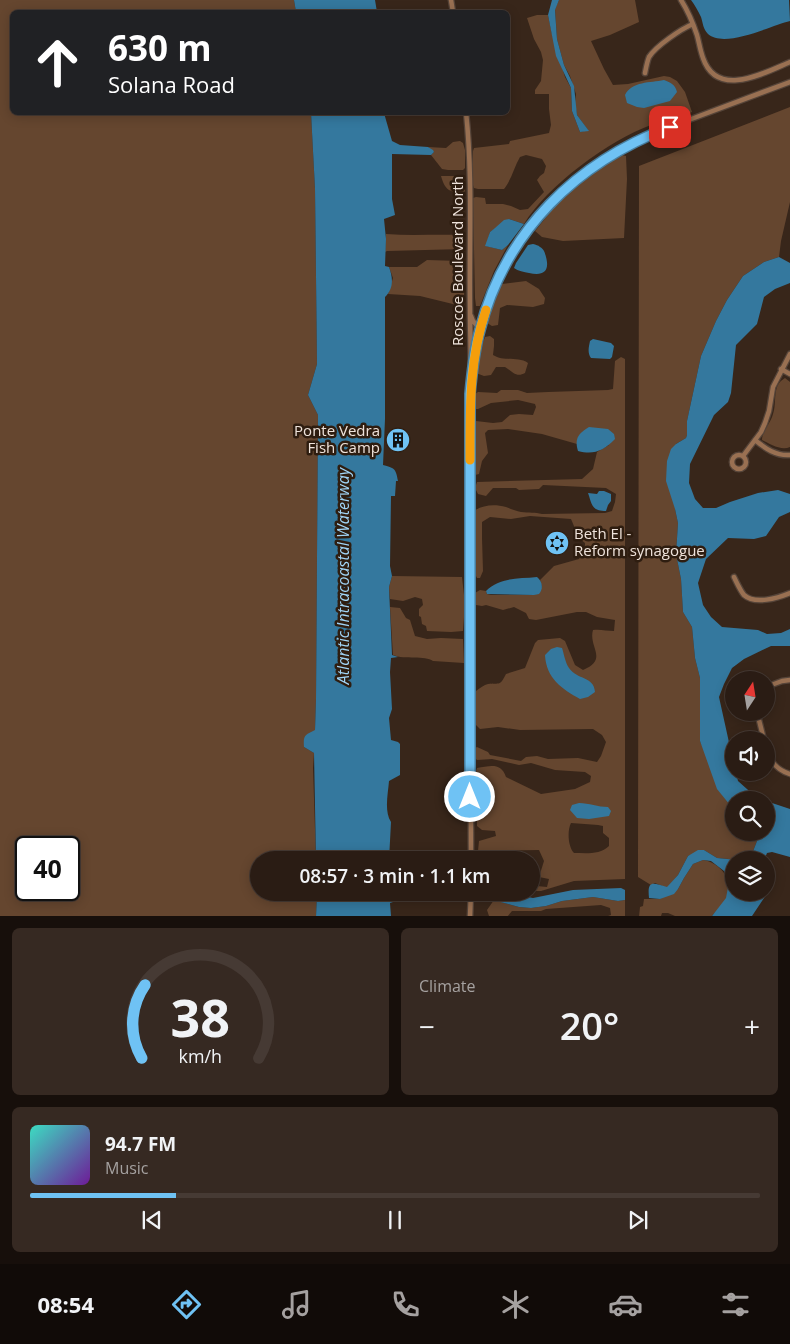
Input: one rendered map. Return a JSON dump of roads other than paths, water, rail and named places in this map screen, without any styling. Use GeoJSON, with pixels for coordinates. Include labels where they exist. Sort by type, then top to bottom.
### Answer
{"type":"FeatureCollection","features":[{"type":"Feature","properties":{"kind":"street"},"geometry":{"type":"LineString","coordinates":[[681,0],[694,24],[705,62],[714,73],[724,79],[734,81],[745,80],[790,62]]}},
{"type":"Feature","properties":{"kind":"street"},"geometry":{"type":"LineString","coordinates":[[645,73],[648,60],[652,54],[679,31],[694,24]]}},
{"type":"Feature","properties":{"kind":"street"},"geometry":{"type":"LineString","coordinates":[[472,374],[480,330],[498,278],[516,248],[546,208],[567,187],[607,157],[644,138],[790,82]]}},
{"type":"Feature","properties":{"kind":"street","name":"Roscoe Boulevard North"},"geometry":{"type":"LineString","coordinates":[[466,115],[470,170],[472,374],[470,394],[471,851]]}},
{"type":"Feature","properties":{"kind":"street"},"geometry":{"type":"LineString","coordinates":[[470,312],[473,322],[480,330]]}},
{"type":"Feature","properties":{"kind":"street"},"geometry":{"type":"LineString","coordinates":[[743,456],[766,423],[773,387],[790,354]]}},
{"type":"Feature","properties":{"kind":"street"},"geometry":{"type":"LineString","coordinates":[[781,370],[790,374]]}},
{"type":"Feature","properties":{"kind":"street"},"geometry":{"type":"LineString","coordinates":[[755,440],[772,452],[790,455]]}},
{"type":"Feature","properties":{"kind":"street"},"geometry":{"type":"LineString","coordinates":[[734,577],[742,592],[747,597],[753,599],[765,600],[790,593]]}},
{"type":"Feature","properties":{"kind":"street"},"geometry":{"type":"LineString","coordinates":[[775,684],[790,680]]}},
{"type":"Feature","properties":{"kind":"street"},"geometry":{"type":"LineString","coordinates":[[775,766],[790,774]]}},
{"type":"Feature","properties":{"kind":"street"},"geometry":{"type":"LineString","coordinates":[[470,901],[470,916]]}},
{"type":"Feature","properties":{"kind":"water"},"geometry":{"type":"Polygon","coordinates":[[[294,0],[375,0],[377,10],[296,10],[294,0]]]}},
{"type":"Feature","properties":{"kind":"water"},"geometry":{"type":"Polygon","coordinates":[[[552,0],[559,0],[555,10],[557,39],[564,65],[574,86],[577,115],[589,131],[580,132],[572,111],[571,88],[556,56],[548,15],[552,0]]]}},
{"type":"Feature","properties":{"kind":"water"},"geometry":{"type":"Polygon","coordinates":[[[691,0],[789,0],[790,21],[737,38],[716,38],[706,32],[701,17],[691,0]]]}},
{"type":"Feature","properties":{"kind":"water"},"geometry":{"type":"Polygon","coordinates":[[[664,80],[674,85],[677,92],[670,101],[644,108],[627,103],[625,95],[632,87],[642,83],[664,80]]]}},
{"type":"Feature","properties":{"kind":"water","name":"Atlantic Intracoastal Waterway"},"geometry":{"type":"Polygon","coordinates":[[[311,115],[385,115],[392,141],[400,145],[428,147],[434,152],[431,155],[392,154],[392,199],[395,215],[384,219],[386,239],[385,266],[389,267],[392,283],[385,297],[383,465],[394,469],[398,481],[396,481],[395,496],[391,496],[390,566],[392,576],[389,587],[392,655],[398,657],[391,658],[392,709],[389,718],[391,740],[400,744],[400,775],[389,781],[387,808],[391,822],[389,851],[316,851],[314,753],[304,747],[304,740],[305,736],[315,730],[318,415],[308,395],[317,364],[315,189],[311,115]]]}},
{"type":"Feature","properties":{"kind":"water"},"geometry":{"type":"Polygon","coordinates":[[[509,219],[524,224],[508,245],[502,250],[485,246],[490,232],[504,220],[509,219]]]}},
{"type":"Feature","properties":{"kind":"water"},"geometry":{"type":"Polygon","coordinates":[[[528,245],[538,245],[545,253],[547,266],[544,272],[534,274],[514,268],[528,245]]]}},
{"type":"Feature","properties":{"kind":"water"},"geometry":{"type":"Polygon","coordinates":[[[779,257],[790,263],[790,283],[775,289],[764,297],[757,324],[736,345],[731,393],[728,402],[714,415],[690,464],[689,483],[695,499],[703,508],[716,508],[758,493],[778,490],[790,494],[790,512],[779,517],[766,536],[754,539],[728,538],[706,559],[698,583],[703,605],[711,617],[722,627],[758,630],[767,634],[781,633],[790,629],[790,646],[771,646],[744,659],[730,671],[725,671],[725,682],[719,697],[726,731],[725,781],[738,781],[749,791],[725,791],[725,799],[717,789],[700,741],[700,678],[695,658],[692,627],[683,612],[681,579],[676,554],[678,523],[666,481],[667,461],[671,449],[686,438],[687,421],[701,356],[716,321],[743,276],[764,262],[779,257]]]}},
{"type":"Feature","properties":{"kind":"water"},"geometry":{"type":"Polygon","coordinates":[[[593,339],[611,343],[614,346],[610,359],[591,358],[589,347],[590,341],[593,339]]]}},
{"type":"Feature","properties":{"kind":"water"},"geometry":{"type":"Polygon","coordinates":[[[589,427],[608,429],[614,434],[615,439],[598,451],[578,451],[578,436],[589,427]]]}},
{"type":"Feature","properties":{"kind":"water"},"geometry":{"type":"Polygon","coordinates":[[[599,491],[611,494],[611,501],[606,511],[597,510],[590,500],[588,493],[597,494],[599,491]]]}},
{"type":"Feature","properties":{"kind":"water"},"geometry":{"type":"Polygon","coordinates":[[[537,577],[542,585],[539,594],[487,594],[486,591],[491,586],[503,581],[537,577]]]}},
{"type":"Feature","properties":{"kind":"water"},"geometry":{"type":"Polygon","coordinates":[[[562,648],[572,672],[592,683],[595,692],[588,697],[580,699],[556,682],[548,670],[545,655],[551,649],[562,648]]]}},
{"type":"Feature","properties":{"kind":"water"},"geometry":{"type":"Polygon","coordinates":[[[579,803],[608,807],[611,811],[609,816],[589,819],[577,818],[570,810],[572,805],[579,803]]]}},
{"type":"Feature","properties":{"kind":"water"},"geometry":{"type":"Polygon","coordinates":[[[775,804],[790,809],[790,857],[775,853],[775,851],[753,851],[757,841],[775,841],[775,804]]]}},
{"type":"Feature","properties":{"kind":"water"},"geometry":{"type":"Polygon","coordinates":[[[698,850],[704,850],[717,858],[725,859],[725,873],[711,861],[703,860],[693,864],[674,894],[660,899],[649,898],[650,885],[655,884],[667,887],[678,875],[688,856],[698,850]]]}},
{"type":"Feature","properties":{"kind":"water"},"geometry":{"type":"Polygon","coordinates":[[[621,888],[625,890],[625,900],[618,901],[593,897],[531,908],[496,901],[540,901],[540,897],[573,890],[621,888]]]}},
{"type":"Feature","properties":{"kind":"water"},"geometry":{"type":"Polygon","coordinates":[[[725,899],[725,901],[762,901],[752,916],[712,916],[725,899]]]}},
{"type":"Feature","properties":{"kind":"water"},"geometry":{"type":"Polygon","coordinates":[[[317,901],[394,901],[390,903],[391,916],[316,916],[317,901]]]}},
{"type":"Feature","properties":{"kind":"place","name":"Ponte Vedra Fish Camp"},"geometry":{"type":"Point","coordinates":[398,440]}},
{"type":"Feature","properties":{"kind":"place","name":"Beth El - Reform synagogue"},"geometry":{"type":"Point","coordinates":[557,543]}}]}
